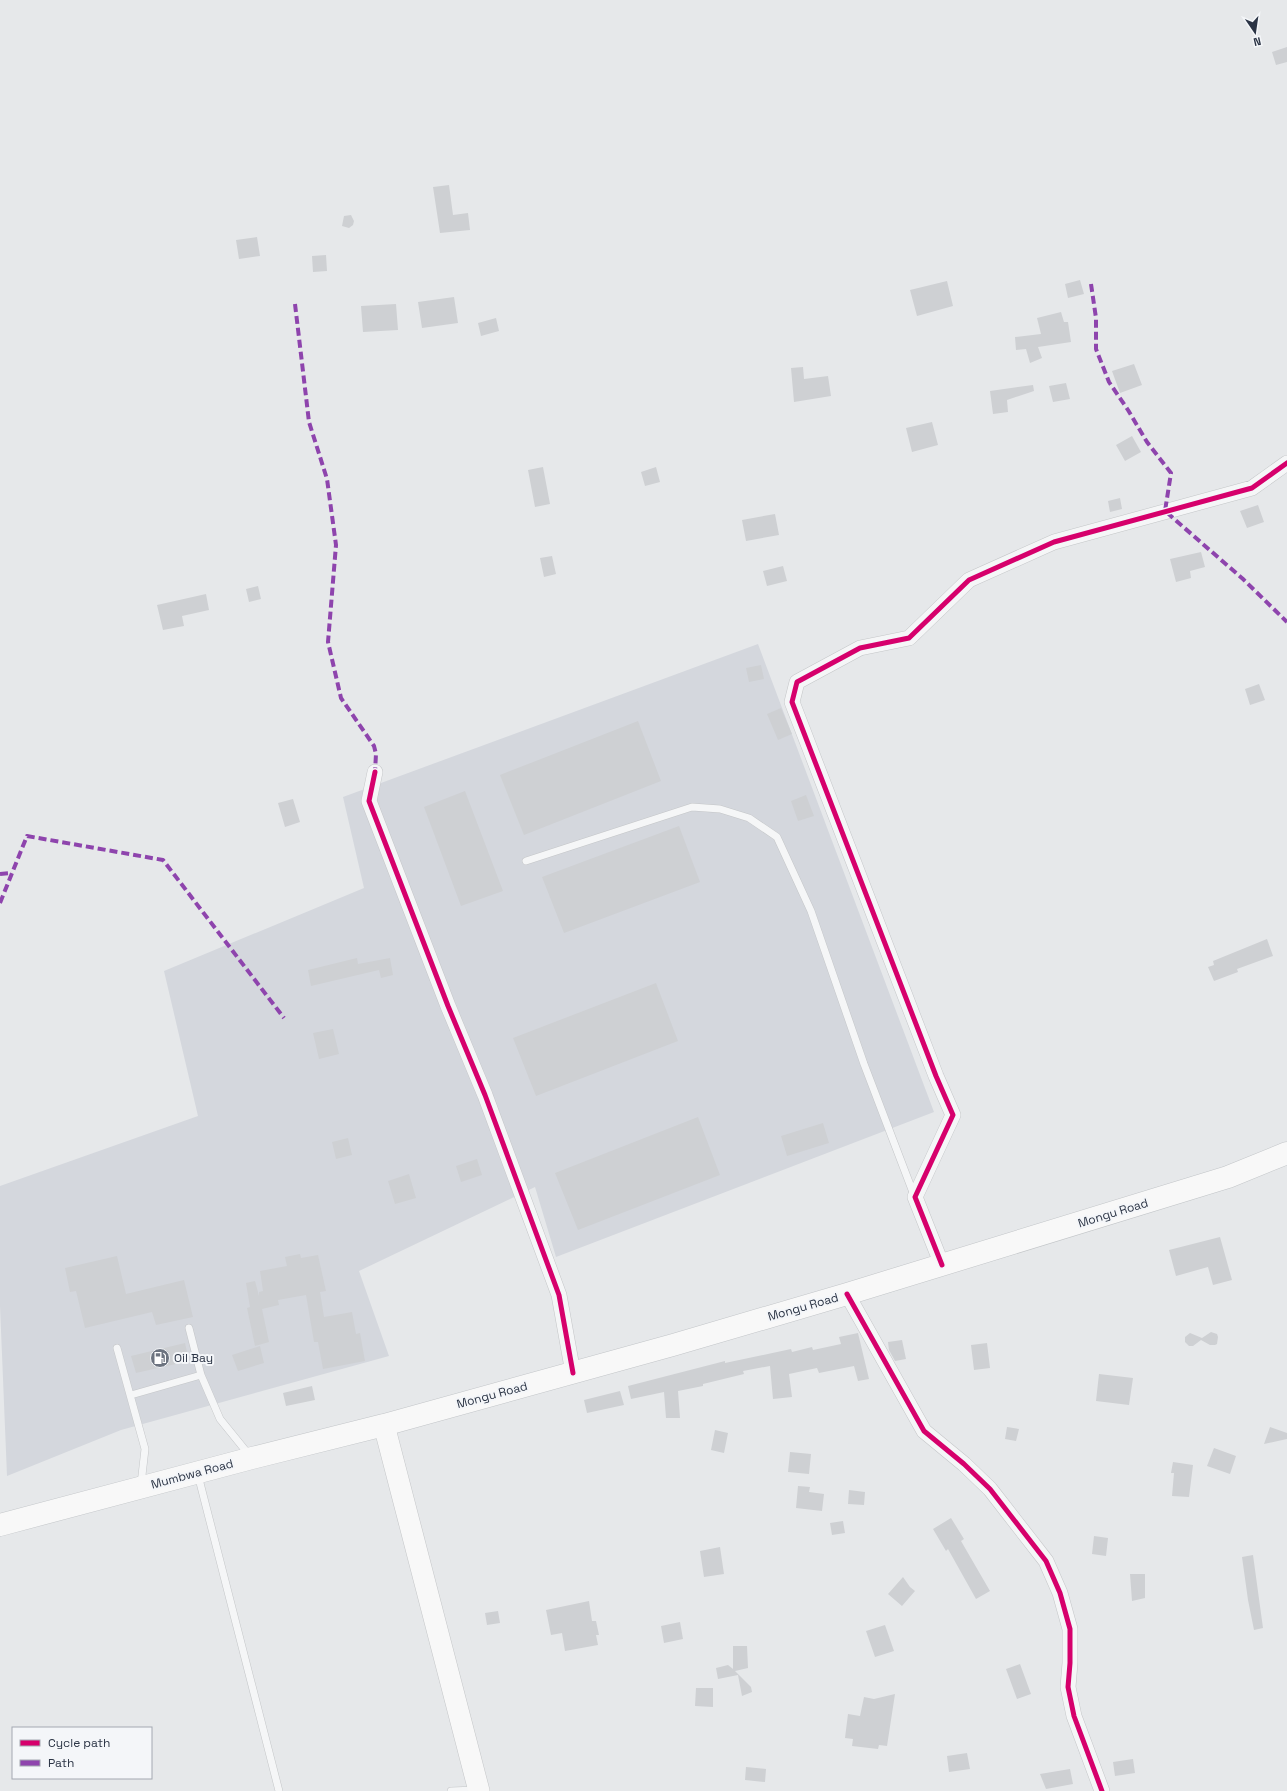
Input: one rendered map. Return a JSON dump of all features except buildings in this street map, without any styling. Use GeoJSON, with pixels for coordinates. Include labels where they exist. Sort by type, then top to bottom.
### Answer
{"type":"FeatureCollection","features":[{"type":"Feature","properties":{"kind":"main road","name":"Mongu Road"},"geometry":{"type":"LineString","coordinates":[[384,1425],[573,1373],[847,1294],[1228,1177],[1287,1153]]}},
{"type":"Feature","properties":{"kind":"main road","name":"Mumbwa Road"},"geometry":{"type":"LineString","coordinates":[[0,1525],[197,1472],[384,1425]]}},
{"type":"Feature","properties":{"kind":"main road"},"geometry":{"type":"LineString","coordinates":[[384,1425],[479,1790]]}},
{"type":"Feature","properties":{"kind":"street"},"geometry":{"type":"LineString","coordinates":[[942,1265],[915,1197],[953,1115],[936,1076],[792,702],[797,682],[860,648],[909,638],[969,580],[1054,542],[1252,488],[1287,463]]}},
{"type":"Feature","properties":{"kind":"street"},"geometry":{"type":"LineString","coordinates":[[375,772],[370,801],[448,1006],[485,1095],[559,1295],[573,1373]]}},
{"type":"Feature","properties":{"kind":"street"},"geometry":{"type":"LineString","coordinates":[[847,1294],[924,1431],[964,1464],[990,1489],[1046,1561],[1060,1593],[1070,1629],[1068,1688],[1074,1716],[1102,1791]]}},
{"type":"Feature","properties":{"kind":"lane"},"geometry":{"type":"LineString","coordinates":[[526,861],[692,807],[720,808],[749,818],[777,837],[811,911],[864,1064],[915,1197]]}},
{"type":"Feature","properties":{"kind":"lane"},"geometry":{"type":"LineString","coordinates":[[189,1328],[201,1376],[220,1419],[252,1458]]}},
{"type":"Feature","properties":{"kind":"lane"},"geometry":{"type":"LineString","coordinates":[[117,1348],[145,1449],[141,1487]]}},
{"type":"Feature","properties":{"kind":"lane"},"geometry":{"type":"LineString","coordinates":[[131,1395],[201,1376]]}},
{"type":"Feature","properties":{"kind":"lane"},"geometry":{"type":"LineString","coordinates":[[197,1472],[279,1791]]}},
{"type":"Feature","properties":{"kind":"lane"},"geometry":{"type":"LineString","coordinates":[[451,1791],[479,1790]]}},
{"type":"Feature","properties":{"kind":"shaded area"},"geometry":{"type":"Polygon","coordinates":[[[758,644],[934,1112],[556,1257],[535,1187],[359,1271],[389,1356],[121,1430],[7,1476],[0,1306],[0,1186],[198,1116],[164,971],[364,888],[343,797],[758,644]]]}},
{"type":"Feature","properties":{"kind":"marked path"},"geometry":{"type":"LineString","coordinates":[[1091,284],[1096,318],[1096,349],[1109,382],[1147,442],[1171,473],[1165,511],[1243,579],[1287,622]]}},
{"type":"Feature","properties":{"kind":"marked path"},"geometry":{"type":"LineString","coordinates":[[295,304],[309,422],[327,479],[336,545],[328,642],[341,698],[374,746],[376,754],[375,772]]}},
{"type":"Feature","properties":{"kind":"marked path"},"geometry":{"type":"LineString","coordinates":[[0,903],[27,836],[163,860],[284,1018]]}},
{"type":"Feature","properties":{"kind":"marked path"},"geometry":{"type":"LineString","coordinates":[[0,874],[12,873]]}},
{"type":"Feature","properties":{"kind":"cycle path"},"geometry":{"type":"LineString","coordinates":[[942,1265],[915,1197],[953,1115],[936,1076],[792,702],[797,682],[860,648],[909,638],[969,580],[1054,542],[1252,488],[1287,463]]}},
{"type":"Feature","properties":{"kind":"cycle path"},"geometry":{"type":"LineString","coordinates":[[375,772],[369,801],[448,1006],[485,1095],[559,1295],[573,1373]]}},
{"type":"Feature","properties":{"kind":"cycle path"},"geometry":{"type":"LineString","coordinates":[[847,1294],[924,1431],[964,1464],[990,1489],[1046,1561],[1060,1593],[1070,1629],[1068,1687],[1074,1716],[1102,1791]]}},
{"type":"Feature","properties":{"kind":"place","name":"Oil Bay"},"geometry":{"type":"Point","coordinates":[160,1358]}}]}
